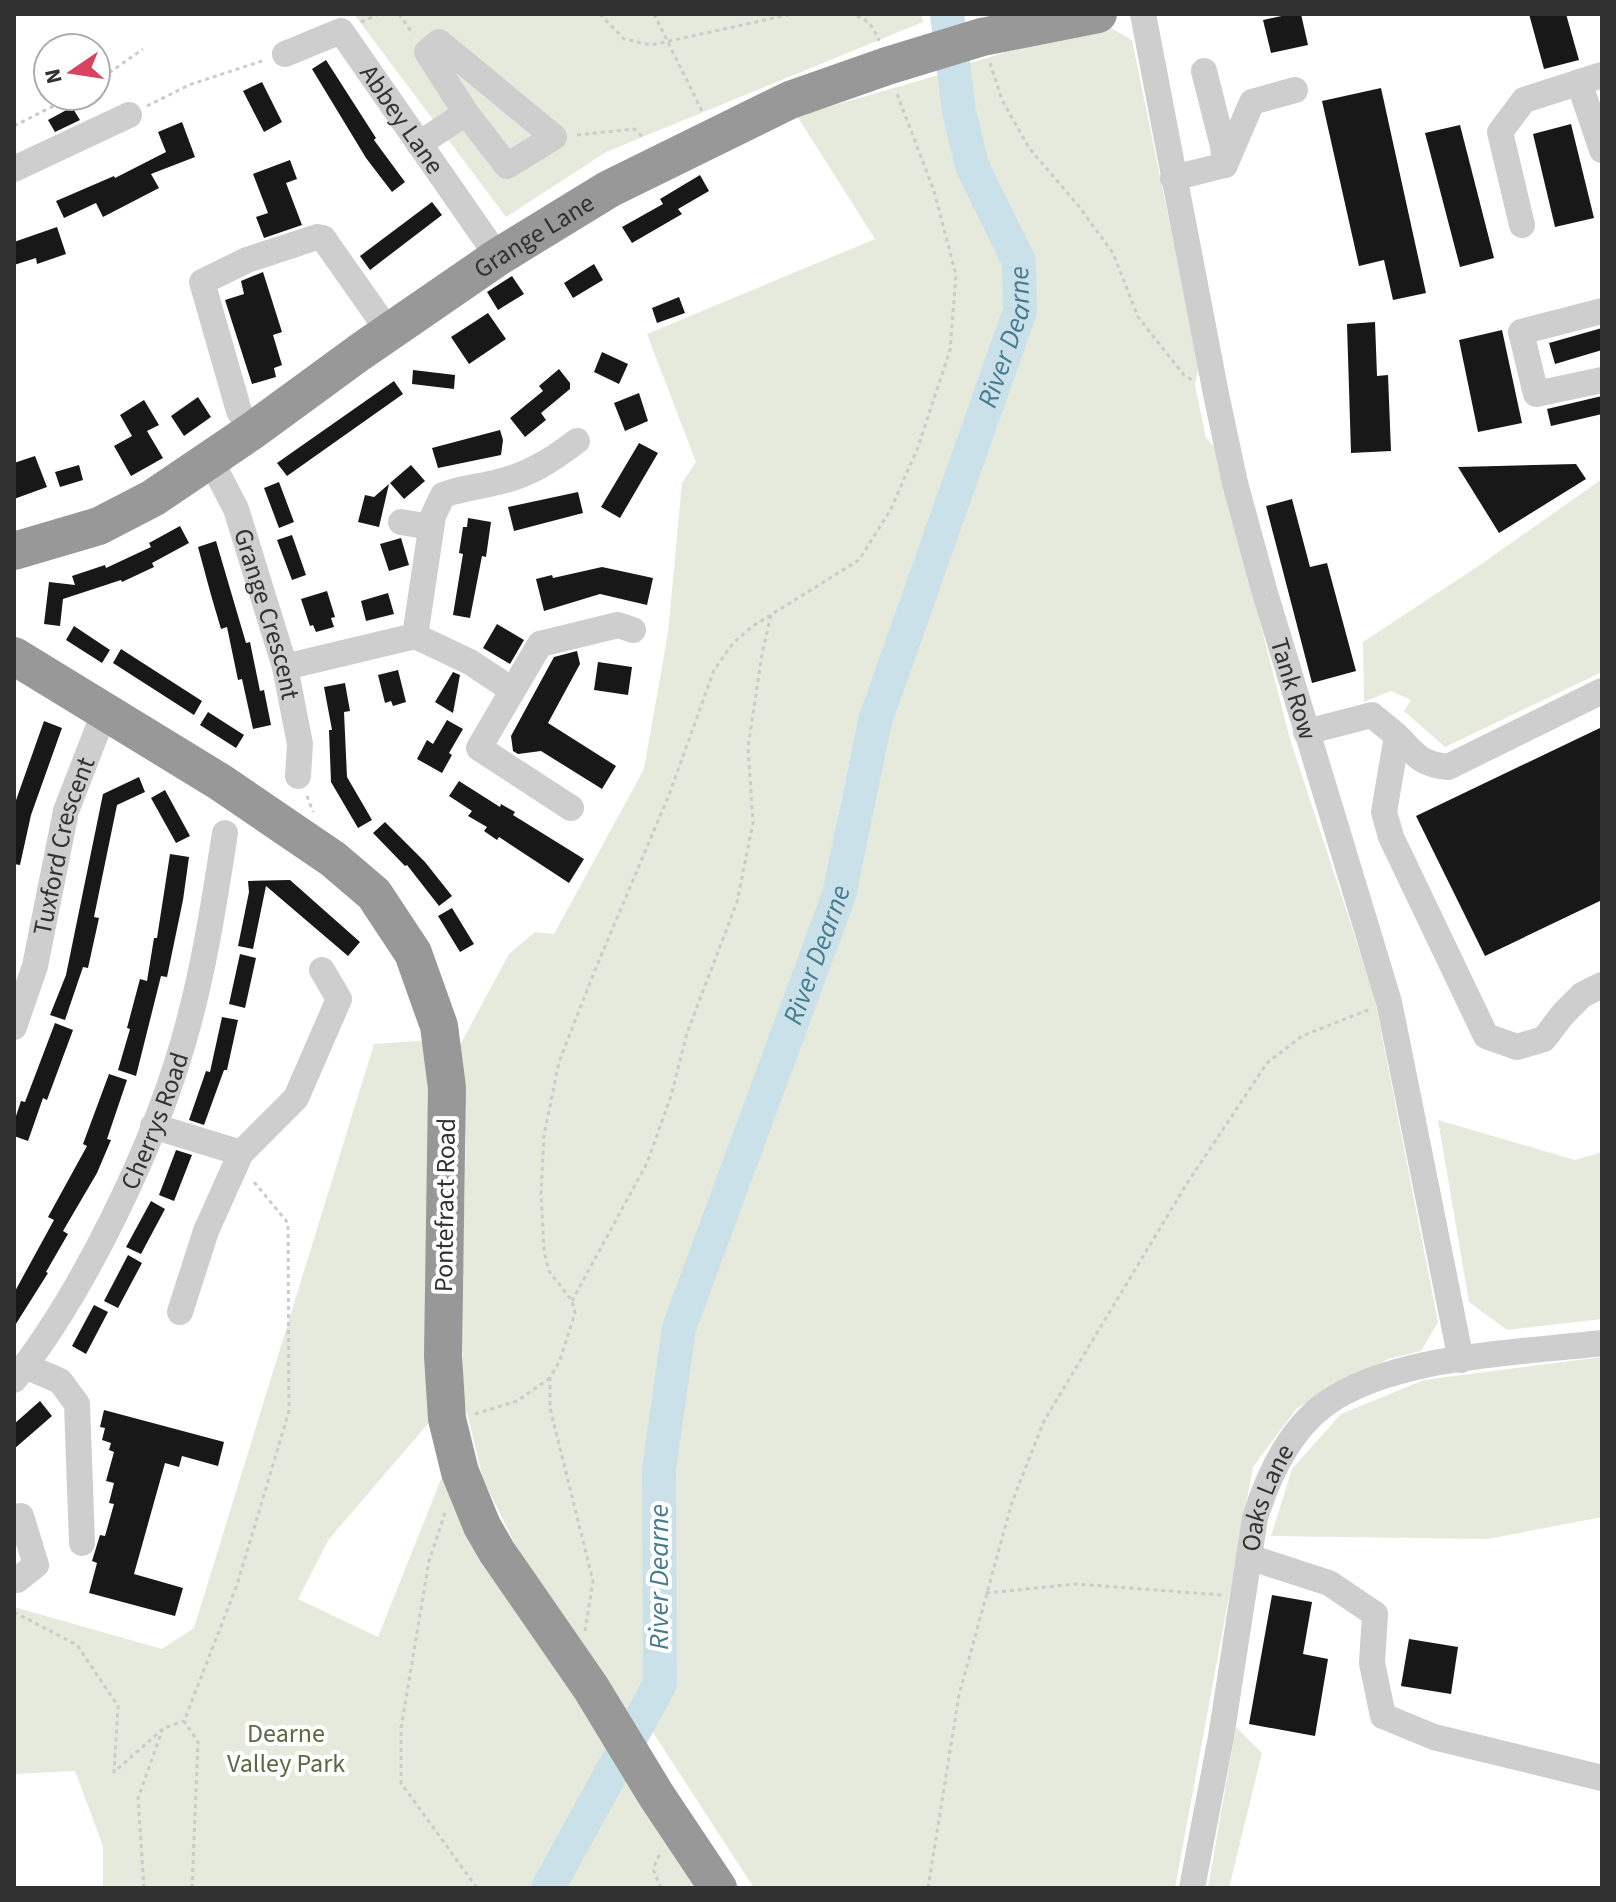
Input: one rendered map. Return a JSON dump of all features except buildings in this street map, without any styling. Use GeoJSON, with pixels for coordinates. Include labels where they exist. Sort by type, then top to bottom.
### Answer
{"type":"FeatureCollection","features":[{"type":"Feature","properties":{"kind":"highway","name":"Grange Lane"},"geometry":{"type":"LineString","coordinates":[[14,551],[99,526],[153,498],[498,257],[609,189],[790,100],[982,37],[1098,14]]}},
{"type":"Feature","properties":{"kind":"highway","name":"Pontefract Road"},"geometry":{"type":"LineString","coordinates":[[14,656],[220,782],[333,859],[374,894],[413,953],[439,1026],[447,1088],[443,1356],[447,1419],[460,1472],[482,1526],[497,1552],[585,1679],[718,1888]]}},
{"type":"Feature","properties":{"kind":"street","name":"Tank Row"},"geometry":{"type":"LineString","coordinates":[[1143,14],[1173,178],[1239,497],[1306,732],[1389,1002],[1461,1360]]}},
{"type":"Feature","properties":{"kind":"street","name":"Abbey Lane"},"geometry":{"type":"LineString","coordinates":[[285,54],[341,31],[498,257]]}},
{"type":"Feature","properties":{"kind":"street"},"geometry":{"type":"LineString","coordinates":[[439,42],[554,137],[507,166],[466,113],[427,52],[439,42]]}},
{"type":"Feature","properties":{"kind":"street"},"geometry":{"type":"LineString","coordinates":[[1204,71],[1225,165]]}},
{"type":"Feature","properties":{"kind":"street"},"geometry":{"type":"LineString","coordinates":[[1522,225],[1500,132],[1524,100],[1590,78],[1602,150]]}},
{"type":"Feature","properties":{"kind":"street"},"geometry":{"type":"LineString","coordinates":[[1225,165],[1252,102],[1295,90]]}},
{"type":"Feature","properties":{"kind":"street"},"geometry":{"type":"LineString","coordinates":[[419,144],[466,113]]}},
{"type":"Feature","properties":{"kind":"street"},"geometry":{"type":"LineString","coordinates":[[14,169],[129,115]]}},
{"type":"Feature","properties":{"kind":"street"},"geometry":{"type":"LineString","coordinates":[[1173,178],[1225,165]]}},
{"type":"Feature","properties":{"kind":"street"},"geometry":{"type":"LineString","coordinates":[[252,431],[239,411],[202,282],[247,260],[317,237],[323,238],[389,332]]}},
{"type":"Feature","properties":{"kind":"street"},"geometry":{"type":"LineString","coordinates":[[1602,311],[1521,332],[1536,394],[1602,380]]}},
{"type":"Feature","properties":{"kind":"street"},"geometry":{"type":"LineString","coordinates":[[415,636],[431,527],[443,495],[460,488],[522,476],[548,463],[577,441]]}},
{"type":"Feature","properties":{"kind":"street","name":"Grange Crescent"},"geometry":{"type":"LineString","coordinates":[[210,459],[236,509],[285,667],[300,744],[298,776]]}},
{"type":"Feature","properties":{"kind":"street"},"geometry":{"type":"LineString","coordinates":[[401,522],[431,527]]}},
{"type":"Feature","properties":{"kind":"street"},"geometry":{"type":"LineString","coordinates":[[571,808],[474,757],[540,644],[618,625],[633,630]]}},
{"type":"Feature","properties":{"kind":"street"},"geometry":{"type":"LineString","coordinates":[[285,667],[415,636],[470,662],[512,690]]}},
{"type":"Feature","properties":{"kind":"street"},"geometry":{"type":"LineString","coordinates":[[1306,732],[1372,715],[1414,755],[1430,765],[1448,767],[1602,691]]}},
{"type":"Feature","properties":{"kind":"street","name":"Tuxford Crescent"},"geometry":{"type":"LineString","coordinates":[[14,1027],[35,966],[66,811],[104,713]]}},
{"type":"Feature","properties":{"kind":"street"},"geometry":{"type":"LineString","coordinates":[[1397,736],[1384,812],[1391,837],[1486,1036],[1517,1047],[1544,1039],[1582,995],[1602,985]]}},
{"type":"Feature","properties":{"kind":"street","name":"Cherrys Road"},"geometry":{"type":"LineString","coordinates":[[20,1373],[82,1274],[115,1211],[153,1126],[186,1031],[211,919],[225,833]]}},
{"type":"Feature","properties":{"kind":"street"},"geometry":{"type":"LineString","coordinates":[[180,1312],[206,1231],[241,1153],[296,1098],[339,999],[322,970]]}},
{"type":"Feature","properties":{"kind":"street"},"geometry":{"type":"LineString","coordinates":[[153,1126],[241,1153]]}},
{"type":"Feature","properties":{"kind":"street","name":"Oaks Lane"},"geometry":{"type":"LineString","coordinates":[[1192,1888],[1221,1737],[1255,1518],[1265,1485],[1288,1444],[1324,1406],[1373,1380],[1461,1360],[1602,1343]]}},
{"type":"Feature","properties":{"kind":"street"},"geometry":{"type":"LineString","coordinates":[[20,1373],[60,1381],[77,1404],[82,1543]]}},
{"type":"Feature","properties":{"kind":"street"},"geometry":{"type":"LineString","coordinates":[[14,1579],[17,1580],[36,1565],[21,1516]]}},
{"type":"Feature","properties":{"kind":"street"},"geometry":{"type":"LineString","coordinates":[[1249,1557],[1329,1583],[1375,1614],[1372,1663],[1383,1716],[1434,1737],[1602,1778]]}},
{"type":"Feature","properties":{"kind":"path"},"geometry":{"type":"LineString","coordinates":[[600,14],[624,39],[651,45],[792,14]]}},
{"type":"Feature","properties":{"kind":"path"},"geometry":{"type":"LineString","coordinates":[[654,14],[715,137]]}},
{"type":"Feature","properties":{"kind":"path"},"geometry":{"type":"LineString","coordinates":[[849,14],[862,14]]}},
{"type":"Feature","properties":{"kind":"path"},"geometry":{"type":"LineString","coordinates":[[982,37],[1002,100],[1029,148],[1077,204],[1113,253],[1138,317],[1184,375],[1216,394]]}},
{"type":"Feature","properties":{"kind":"path"},"geometry":{"type":"LineString","coordinates":[[112,71],[143,49]]}},
{"type":"Feature","properties":{"kind":"path"},"geometry":{"type":"LineString","coordinates":[[129,115],[189,85],[285,54]]}},
{"type":"Feature","properties":{"kind":"path"},"geometry":{"type":"LineString","coordinates":[[447,1419],[517,1401],[550,1378],[560,1360],[575,1313],[572,1301],[549,1271],[544,1251],[541,1193],[544,1135],[559,1062],[669,795],[714,670],[733,643],[771,614],[859,560],[891,509],[918,447],[950,350],[956,275],[902,62]]}},
{"type":"Feature","properties":{"kind":"path"},"geometry":{"type":"LineString","coordinates":[[14,126],[42,112]]}},
{"type":"Feature","properties":{"kind":"path"},"geometry":{"type":"LineString","coordinates":[[554,137],[634,129],[668,160]]}},
{"type":"Feature","properties":{"kind":"path"},"geometry":{"type":"LineString","coordinates":[[572,1301],[647,1163],[671,1096],[687,1033],[737,902],[753,823],[748,747],[771,614]]}},
{"type":"Feature","properties":{"kind":"path"},"geometry":{"type":"LineString","coordinates":[[928,1888],[959,1695],[1012,1502],[1044,1421],[1186,1185],[1267,1063],[1302,1036],[1389,1002]]}},
{"type":"Feature","properties":{"kind":"path"},"geometry":{"type":"LineString","coordinates":[[14,1612],[77,1645],[118,1706],[114,1772],[164,1728],[184,1721],[237,1585],[289,1411],[288,1223],[244,1171],[241,1153]]}},
{"type":"Feature","properties":{"kind":"path"},"geometry":{"type":"LineString","coordinates":[[550,1378],[550,1408],[593,1581],[585,1679]]}},
{"type":"Feature","properties":{"kind":"path"},"geometry":{"type":"LineString","coordinates":[[460,1472],[429,1561],[401,1728],[401,1783],[477,1888]]}},
{"type":"Feature","properties":{"kind":"path"},"geometry":{"type":"LineString","coordinates":[[986,1593],[1076,1584],[1243,1597]]}},
{"type":"Feature","properties":{"kind":"path"},"geometry":{"type":"LineString","coordinates":[[184,1721],[198,1742],[192,1888]]}},
{"type":"Feature","properties":{"kind":"path"},"geometry":{"type":"LineString","coordinates":[[144,1888],[138,1798],[164,1728]]}},
{"type":"Feature","properties":{"kind":"green space"},"geometry":{"type":"Polygon","coordinates":[[[354,14],[921,14],[923,22],[606,152],[506,217],[354,14]]]}},
{"type":"Feature","properties":{"kind":"green space"},"geometry":{"type":"Polygon","coordinates":[[[1107,26],[1132,40],[1199,366],[1195,385],[1206,438],[1215,447],[1290,739],[1374,995],[1438,1322],[1421,1351],[1388,1359],[1297,1408],[1253,1467],[1175,1888],[754,1888],[652,1731],[644,1743],[575,1641],[515,1544],[483,1479],[463,1396],[466,1138],[460,1045],[509,954],[535,932],[554,934],[644,769],[668,633],[682,483],[696,462],[647,334],[875,239],[797,116],[942,74],[958,162],[1008,262],[1000,331],[946,477],[848,766],[837,821],[865,807],[884,725],[1028,311],[1028,257],[982,160],[963,104],[964,65],[1072,32],[1107,26]]]}},
{"type":"Feature","properties":{"kind":"green space"},"geometry":{"type":"Polygon","coordinates":[[[1602,479],[1602,672],[1445,747],[1404,711],[1411,700],[1391,691],[1364,702],[1363,642],[1602,479]]]}},
{"type":"Feature","properties":{"kind":"green space","name":"Dearne Valley Park"},"geometry":{"type":"Polygon","coordinates":[[[432,1040],[431,1420],[329,1539],[298,1599],[378,1637],[445,1469],[482,1564],[591,1718],[696,1888],[103,1888],[103,1846],[75,1771],[14,1774],[14,1607],[162,1649],[194,1628],[374,1044],[432,1040]]]}},
{"type":"Feature","properties":{"kind":"green space"},"geometry":{"type":"Polygon","coordinates":[[[1438,1120],[1575,1160],[1602,1152],[1602,1319],[1507,1330],[1469,1302],[1438,1120]]]}},
{"type":"Feature","properties":{"kind":"green space"},"geometry":{"type":"Polygon","coordinates":[[[1602,1357],[1602,1517],[1488,1539],[1271,1536],[1292,1469],[1341,1414],[1424,1380],[1602,1357]]]}},
{"type":"Feature","properties":{"kind":"green space"},"geometry":{"type":"Polygon","coordinates":[[[1236,1727],[1262,1753],[1229,1888],[1208,1888],[1236,1727]]]}},
{"type":"Feature","properties":{"kind":"waterway","name":"River Dearne"},"geometry":{"type":"LineString","coordinates":[[548,1888],[660,1684],[659,1469],[679,1328],[839,895],[875,721],[1020,311],[1019,262],[972,166],[959,111],[947,14]]}}]}
